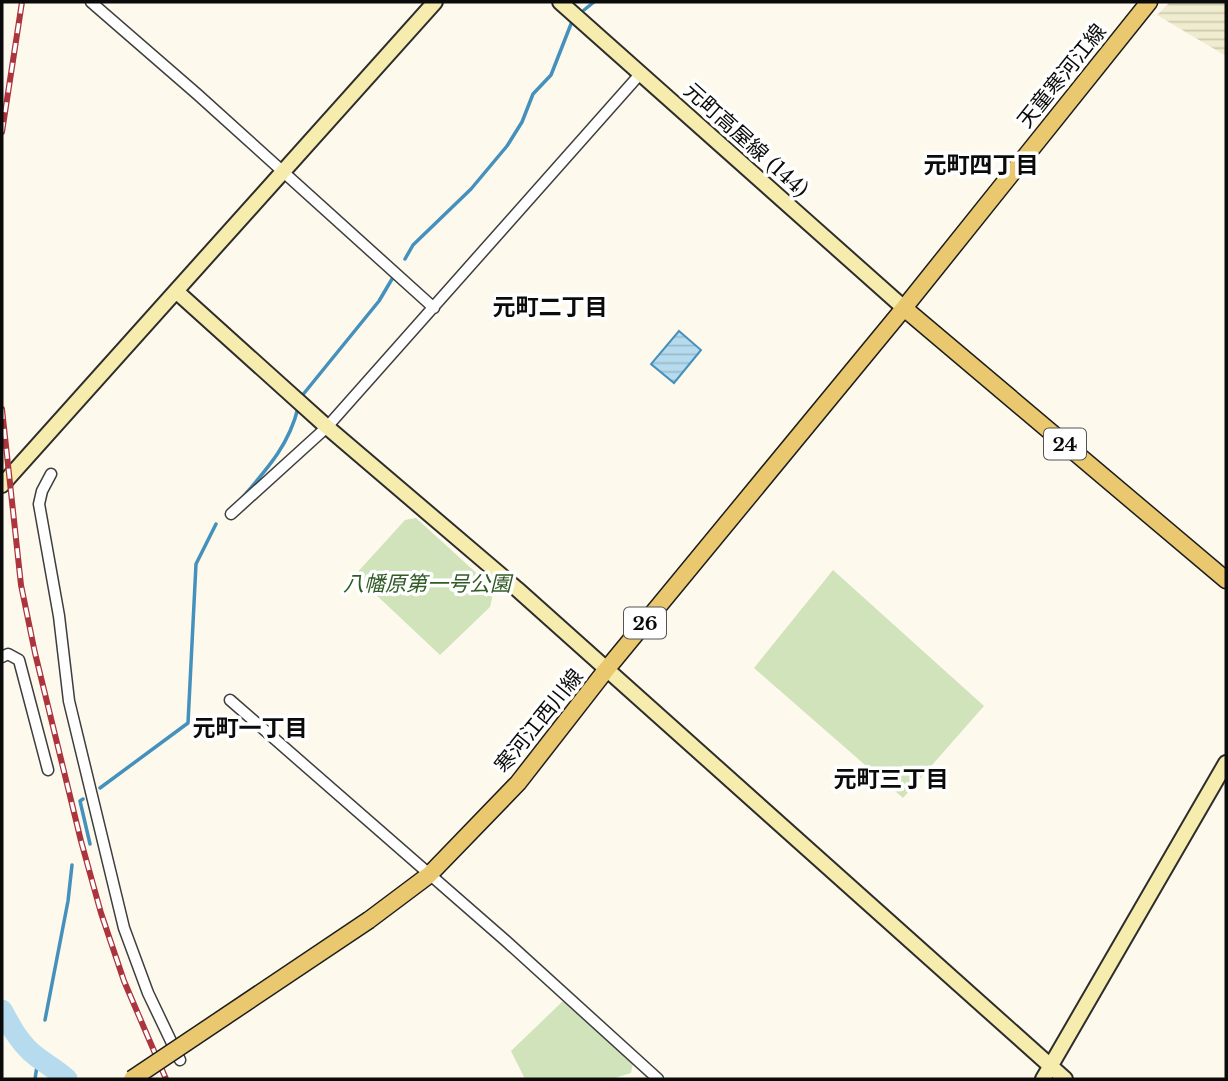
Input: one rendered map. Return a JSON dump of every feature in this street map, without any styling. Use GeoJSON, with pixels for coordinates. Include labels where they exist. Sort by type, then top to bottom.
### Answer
{"type":"FeatureCollection","features":[{"type":"Feature","properties":{"kind":"main road","name":"天童寒河江線"},"geometry":{"type":"LineString","coordinates":[[904,308],[1149,2]]}},
{"type":"Feature","properties":{"kind":"main road","name":"24"},"geometry":{"type":"LineString","coordinates":[[904,308],[1226,580]]}},
{"type":"Feature","properties":{"kind":"main road","name":"寒河江西川線"},"geometry":{"type":"LineString","coordinates":[[132,1079],[369,920],[429,874],[518,783],[606,670],[904,308]]}},
{"type":"Feature","properties":{"kind":"street"},"geometry":{"type":"LineString","coordinates":[[91,2],[434,308]]}},
{"type":"Feature","properties":{"kind":"street"},"geometry":{"type":"LineString","coordinates":[[2,485],[435,2]]}},
{"type":"Feature","properties":{"kind":"street","name":"元町高屋線 (144)"},"geometry":{"type":"LineString","coordinates":[[560,2],[904,308]]}},
{"type":"Feature","properties":{"kind":"street"},"geometry":{"type":"LineString","coordinates":[[231,514],[327,427],[641,73]]}},
{"type":"Feature","properties":{"kind":"street"},"geometry":{"type":"LineString","coordinates":[[176,291],[327,427],[426,510],[606,670],[1047,1073],[1065,1079]]}},
{"type":"Feature","properties":{"kind":"street"},"geometry":{"type":"LineString","coordinates":[[51,474],[39,504],[59,616],[69,701],[124,928],[148,993],[180,1060]]}},
{"type":"Feature","properties":{"kind":"street"},"geometry":{"type":"LineString","coordinates":[[2,657],[8,654],[19,660],[48,770]]}},
{"type":"Feature","properties":{"kind":"street"},"geometry":{"type":"LineString","coordinates":[[230,700],[659,1079]]}},
{"type":"Feature","properties":{"kind":"street"},"geometry":{"type":"LineString","coordinates":[[1047,1073],[1226,763]]}},
{"type":"Feature","properties":{"kind":"shaded area"},"geometry":{"type":"Polygon","coordinates":[[[1170,2],[1226,2],[1226,56],[1157,15],[1170,2]]]}},
{"type":"Feature","properties":{"kind":"green space","name":"八幡原第一号公園"},"geometry":{"type":"Polygon","coordinates":[[[416,518],[494,589],[490,607],[440,655],[355,575],[405,520],[416,518]]]}},
{"type":"Feature","properties":{"kind":"green space"},"geometry":{"type":"Polygon","coordinates":[[[833,570],[984,706],[903,798],[754,668],[833,570]]]}},
{"type":"Feature","properties":{"kind":"green space"},"geometry":{"type":"Polygon","coordinates":[[[563,1001],[633,1063],[631,1073],[611,1079],[525,1079],[511,1051],[563,1001]]]}},
{"type":"Feature","properties":{"kind":"water"},"geometry":{"type":"Polygon","coordinates":[[[679,331],[701,350],[674,383],[651,364],[679,331]]]}},
{"type":"Feature","properties":{"kind":"waterway"},"geometry":{"type":"LineString","coordinates":[[584,10],[594,2]]}},
{"type":"Feature","properties":{"kind":"waterway"},"geometry":{"type":"LineString","coordinates":[[405,259],[413,245],[471,189],[507,146],[522,122],[533,94],[551,75],[571,24]]}},
{"type":"Feature","properties":{"kind":"waterway"},"geometry":{"type":"LineString","coordinates":[[301,397],[379,301],[392,279]]}},
{"type":"Feature","properties":{"kind":"waterway"},"geometry":{"type":"LineString","coordinates":[[242,498],[283,445],[298,408]]}},
{"type":"Feature","properties":{"kind":"waterway"},"geometry":{"type":"LineString","coordinates":[[100,788],[188,723],[196,564],[216,524]]}},
{"type":"Feature","properties":{"kind":"waterway"},"geometry":{"type":"LineString","coordinates":[[83,799],[80,801],[90,844]]}},
{"type":"Feature","properties":{"kind":"waterway"},"geometry":{"type":"LineString","coordinates":[[45,1020],[68,901],[72,865]]}},
{"type":"Feature","properties":{"kind":"waterway"},"geometry":{"type":"LineString","coordinates":[[2,1010],[26,1047],[67,1079]]}},
{"type":"Feature","properties":{"kind":"waterway"},"geometry":{"type":"LineString","coordinates":[[35,1079],[37,1066]]}},
{"type":"Feature","properties":{"kind":"railway"},"geometry":{"type":"LineString","coordinates":[[2,132],[22,2]]}},
{"type":"Feature","properties":{"kind":"railway"},"geometry":{"type":"LineString","coordinates":[[2,409],[21,585],[81,841],[124,981],[166,1079]]}},
{"type":"Feature","properties":{"kind":"district","name":"元町四丁目"},"geometry":{"type":"Point","coordinates":[981,165]}},
{"type":"Feature","properties":{"kind":"district","name":"元町二丁目"},"geometry":{"type":"Point","coordinates":[550,307]}},
{"type":"Feature","properties":{"kind":"district","name":"元町一丁目"},"geometry":{"type":"Point","coordinates":[250,728]}},
{"type":"Feature","properties":{"kind":"district","name":"元町三丁目"},"geometry":{"type":"Point","coordinates":[891,779]}}]}
